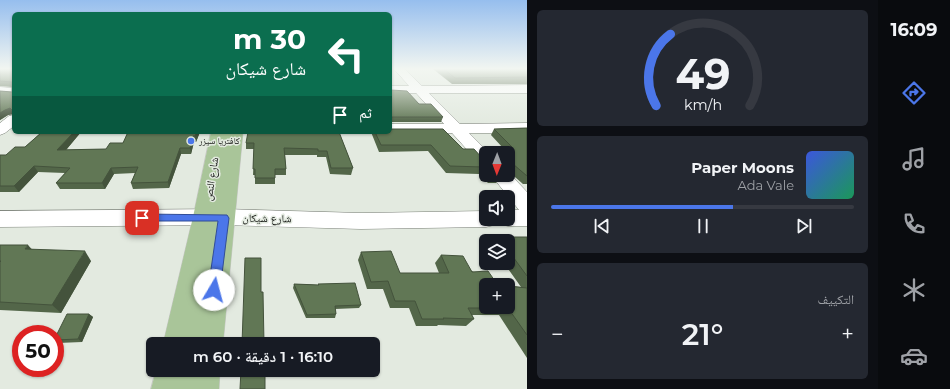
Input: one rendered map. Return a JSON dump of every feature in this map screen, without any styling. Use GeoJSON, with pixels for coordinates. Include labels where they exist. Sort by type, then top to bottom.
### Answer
{"type":"FeatureCollection","features":[{"type":"Feature","properties":{"kind":"main road","name":"شارع النص"},"geometry":{"type":"LineString","coordinates":[[206,337],[219,134]]}},
{"type":"Feature","properties":{"kind":"main road","name":"شارع النص"},"geometry":{"type":"LineString","coordinates":[[182,337],[235,134]]}},
{"type":"Feature","properties":{"kind":"main road"},"geometry":{"type":"LineString","coordinates":[[170,389],[173,377]]}},
{"type":"Feature","properties":{"kind":"main road"},"geometry":{"type":"LineString","coordinates":[[200,389],[201,377]]}},
{"type":"Feature","properties":{"kind":"street"},"geometry":{"type":"LineString","coordinates":[[418,87],[479,152]]}},
{"type":"Feature","properties":{"kind":"street"},"geometry":{"type":"LineString","coordinates":[[392,90],[527,89]]}},
{"type":"Feature","properties":{"kind":"street"},"geometry":{"type":"LineString","coordinates":[[0,92],[12,92]]}},
{"type":"Feature","properties":{"kind":"street"},"geometry":{"type":"LineString","coordinates":[[0,130],[12,121]]}},
{"type":"Feature","properties":{"kind":"street"},"geometry":{"type":"LineString","coordinates":[[392,129],[527,128]]}},
{"type":"Feature","properties":{"kind":"street"},"geometry":{"type":"LineString","coordinates":[[0,130],[12,130]]}},
{"type":"Feature","properties":{"kind":"street"},"geometry":{"type":"LineString","coordinates":[[506,182],[527,205]]}},
{"type":"Feature","properties":{"kind":"street","name":"شارع شيكان"},"geometry":{"type":"LineString","coordinates":[[0,219],[214,217],[361,221],[479,219]]}},
{"type":"Feature","properties":{"kind":"street"},"geometry":{"type":"LineString","coordinates":[[515,218],[527,218]]}},
{"type":"Feature","properties":{"kind":"building"},"geometry":{"type":"Polygon","coordinates":[[[392,90],[407,91],[419,104],[431,104],[443,117],[392,117],[392,90]]]}},
{"type":"Feature","properties":{"kind":"building"},"geometry":{"type":"Polygon","coordinates":[[[0,91],[12,92],[12,110],[10,108],[0,113],[0,91]]]}},
{"type":"Feature","properties":{"kind":"building"},"geometry":{"type":"Polygon","coordinates":[[[527,128],[527,176],[515,166],[515,146],[511,146],[494,129],[527,128]]]}},
{"type":"Feature","properties":{"kind":"building"},"geometry":{"type":"Polygon","coordinates":[[[392,129],[443,129],[463,149],[474,149],[479,155],[479,167],[450,166],[431,145],[381,145],[376,134],[392,134],[392,129]]]}},
{"type":"Feature","properties":{"kind":"building"},"geometry":{"type":"Polygon","coordinates":[[[40,134],[72,134],[57,150],[106,149],[110,143],[123,143],[127,134],[196,134],[193,136],[190,148],[180,148],[168,182],[131,183],[138,167],[111,168],[102,183],[56,183],[70,168],[34,166],[14,186],[0,186],[0,155],[6,155],[15,147],[25,147],[40,134]]]}},
{"type":"Feature","properties":{"kind":"building"},"geometry":{"type":"Polygon","coordinates":[[[248,134],[340,134],[353,168],[331,168],[327,151],[318,151],[318,149],[284,148],[286,169],[275,169],[275,178],[255,178],[255,169],[253,169],[254,143],[246,143],[248,134]]]}},
{"type":"Feature","properties":{"kind":"building"},"geometry":{"type":"Polygon","coordinates":[[[515,237],[527,237],[527,276],[515,260],[515,237]]]}},
{"type":"Feature","properties":{"kind":"building"},"geometry":{"type":"Polygon","coordinates":[[[0,245],[28,245],[25,249],[85,251],[52,305],[0,302],[0,245]]]}},
{"type":"Feature","properties":{"kind":"building"},"geometry":{"type":"Polygon","coordinates":[[[391,251],[400,273],[449,273],[441,255],[463,256],[472,272],[488,271],[493,278],[479,278],[479,308],[468,308],[474,319],[422,319],[415,301],[395,301],[388,281],[371,282],[361,252],[391,251]]]}},
{"type":"Feature","properties":{"kind":"building"},"geometry":{"type":"Polygon","coordinates":[[[245,258],[261,258],[261,292],[263,292],[264,337],[242,337],[245,258]]]}},
{"type":"Feature","properties":{"kind":"building"},"geometry":{"type":"Polygon","coordinates":[[[355,283],[361,305],[335,306],[336,314],[307,315],[294,284],[319,285],[318,284],[355,283]]]}},
{"type":"Feature","properties":{"kind":"building"},"geometry":{"type":"Polygon","coordinates":[[[515,287],[527,288],[527,335],[512,314],[515,314],[515,287]]]}},
{"type":"Feature","properties":{"kind":"building"},"geometry":{"type":"Polygon","coordinates":[[[67,314],[89,314],[78,339],[64,340],[64,325],[62,325],[67,314]]]}},
{"type":"Feature","properties":{"kind":"building"},"geometry":{"type":"Polygon","coordinates":[[[241,377],[265,377],[265,389],[240,389],[241,377]]]}},
{"type":"Feature","properties":{"kind":"place","name":"كافتريا سيزر"},"geometry":{"type":"Point","coordinates":[191,141]}},
{"type":"Feature","properties":{"kind":"route"},"geometry":{"type":"LineString","coordinates":[[142,218],[224,218],[214,290]]}}]}
